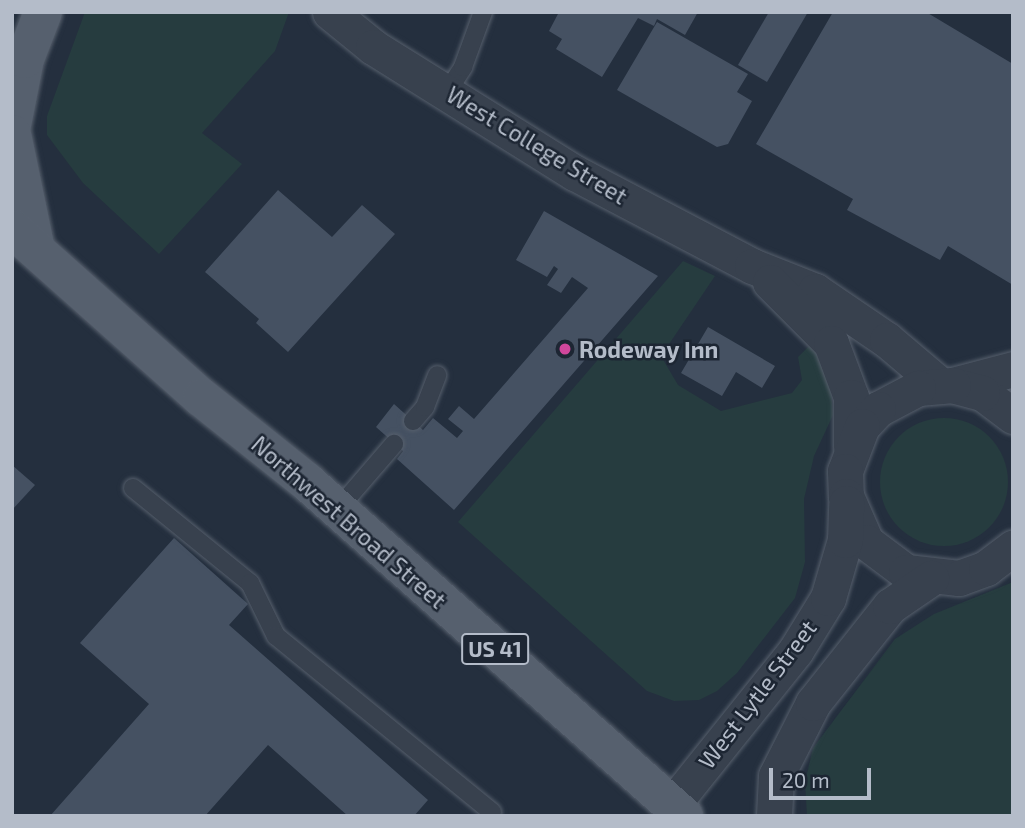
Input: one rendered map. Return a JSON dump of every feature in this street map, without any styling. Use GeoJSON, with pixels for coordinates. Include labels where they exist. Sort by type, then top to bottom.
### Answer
{"type":"FeatureCollection","features":[{"type":"Feature","properties":{"kind":"main road"},"geometry":{"type":"LineString","coordinates":[[12,125],[25,58],[43,12]]}},
{"type":"Feature","properties":{"kind":"main road"},"geometry":{"type":"LineString","coordinates":[[12,134],[20,244]]}},
{"type":"Feature","properties":{"kind":"main road","name":"Northwest Broad Street"},"geometry":{"type":"LineString","coordinates":[[20,244],[338,509],[678,811]]}},
{"type":"Feature","properties":{"kind":"street","name":"West College Street"},"geometry":{"type":"LineString","coordinates":[[330,12],[355,35],[575,173],[752,266],[815,291],[947,385]]}},
{"type":"Feature","properties":{"kind":"street","name":"West College Street"},"geometry":{"type":"LineString","coordinates":[[752,266],[831,342],[851,397],[851,446]]}},
{"type":"Feature","properties":{"kind":"street"},"geometry":{"type":"LineString","coordinates":[[851,446],[878,409],[907,392],[1013,369]]}},
{"type":"Feature","properties":{"kind":"street"},"geometry":{"type":"LineString","coordinates":[[947,385],[982,393],[1013,416]]}},
{"type":"Feature","properties":{"kind":"street","name":"West Lytle Street"},"geometry":{"type":"LineString","coordinates":[[678,811],[796,650],[828,598],[845,540],[851,446]]}},
{"type":"Feature","properties":{"kind":"street","name":"West Lytle Street"},"geometry":{"type":"LineString","coordinates":[[846,496],[866,542],[906,572],[931,578],[959,578],[986,568],[1013,548]]}},
{"type":"Feature","properties":{"kind":"street"},"geometry":{"type":"LineString","coordinates":[[774,816],[776,776],[813,704],[890,606],[931,578]]}},
{"type":"Feature","properties":{"kind":"lane"},"geometry":{"type":"LineString","coordinates":[[447,92],[463,67],[483,12]]}},
{"type":"Feature","properties":{"kind":"lane"},"geometry":{"type":"LineString","coordinates":[[413,421],[425,407],[437,375]]}},
{"type":"Feature","properties":{"kind":"lane"},"geometry":{"type":"LineString","coordinates":[[338,509],[394,443]]}},
{"type":"Feature","properties":{"kind":"lane"},"geometry":{"type":"LineString","coordinates":[[133,488],[250,583],[275,636],[492,812]]}},
{"type":"Feature","properties":{"kind":"green space"},"geometry":{"type":"Polygon","coordinates":[[[85,12],[289,12],[275,51],[202,133],[242,164],[159,254],[83,183],[47,135],[47,116],[85,12]]]}},
{"type":"Feature","properties":{"kind":"green space"},"geometry":{"type":"Polygon","coordinates":[[[683,261],[715,276],[661,356],[678,385],[721,411],[792,393],[802,380],[798,357],[811,344],[831,386],[833,415],[814,456],[804,499],[805,562],[795,598],[737,673],[717,691],[699,700],[674,701],[647,691],[458,522],[683,261]]]}},
{"type":"Feature","properties":{"kind":"green space"},"geometry":{"type":"Polygon","coordinates":[[[944,418],[969,423],[989,437],[1003,457],[1008,482],[1003,507],[989,527],[969,541],[944,546],[919,541],[899,527],[885,507],[880,482],[885,457],[899,437],[919,423],[944,418]]]}},
{"type":"Feature","properties":{"kind":"green space"},"geometry":{"type":"Polygon","coordinates":[[[1013,582],[1013,816],[807,816],[805,782],[813,748],[895,639],[934,614],[1013,582]]]}},
{"type":"Feature","properties":{"kind":"building"},"geometry":{"type":"Polygon","coordinates":[[[559,12],[698,12],[685,35],[657,19],[654,26],[638,18],[602,77],[556,49],[562,39],[549,31],[559,12]]]}},
{"type":"Feature","properties":{"kind":"building"},"geometry":{"type":"Polygon","coordinates":[[[769,12],[808,12],[767,82],[738,65],[769,12]]]}},
{"type":"Feature","properties":{"kind":"building"},"geometry":{"type":"Polygon","coordinates":[[[833,12],[926,12],[1013,64],[1013,285],[948,246],[940,260],[847,210],[853,199],[756,144],[833,12]]]}},
{"type":"Feature","properties":{"kind":"building"},"geometry":{"type":"Polygon","coordinates":[[[657,22],[748,74],[737,92],[752,101],[728,144],[717,147],[617,90],[657,22]]]}},
{"type":"Feature","properties":{"kind":"building"},"geometry":{"type":"Polygon","coordinates":[[[278,190],[332,237],[362,205],[395,234],[288,352],[256,323],[259,319],[205,272],[278,190]]]}},
{"type":"Feature","properties":{"kind":"building","name":"Rodeway Inn"},"geometry":{"type":"Polygon","coordinates":[[[544,211],[658,276],[454,510],[397,459],[403,451],[376,427],[394,404],[423,430],[433,418],[457,438],[463,431],[448,419],[459,406],[474,419],[588,288],[572,277],[561,293],[547,285],[558,269],[554,266],[547,277],[516,260],[544,211]]]}},
{"type":"Feature","properties":{"kind":"building"},"geometry":{"type":"Polygon","coordinates":[[[708,327],[775,366],[762,388],[736,372],[722,396],[681,373],[708,327]]]}},
{"type":"Feature","properties":{"kind":"building"},"geometry":{"type":"Polygon","coordinates":[[[12,465],[35,485],[12,510],[12,465]]]}},
{"type":"Feature","properties":{"kind":"building"},"geometry":{"type":"Polygon","coordinates":[[[174,538],[248,604],[229,625],[428,800],[414,816],[348,816],[268,745],[205,816],[50,816],[149,704],[80,643],[174,538]]]}},
{"type":"Feature","properties":{"kind":"place","name":"Rodeway Inn"},"geometry":{"type":"Point","coordinates":[565,349]}}]}
